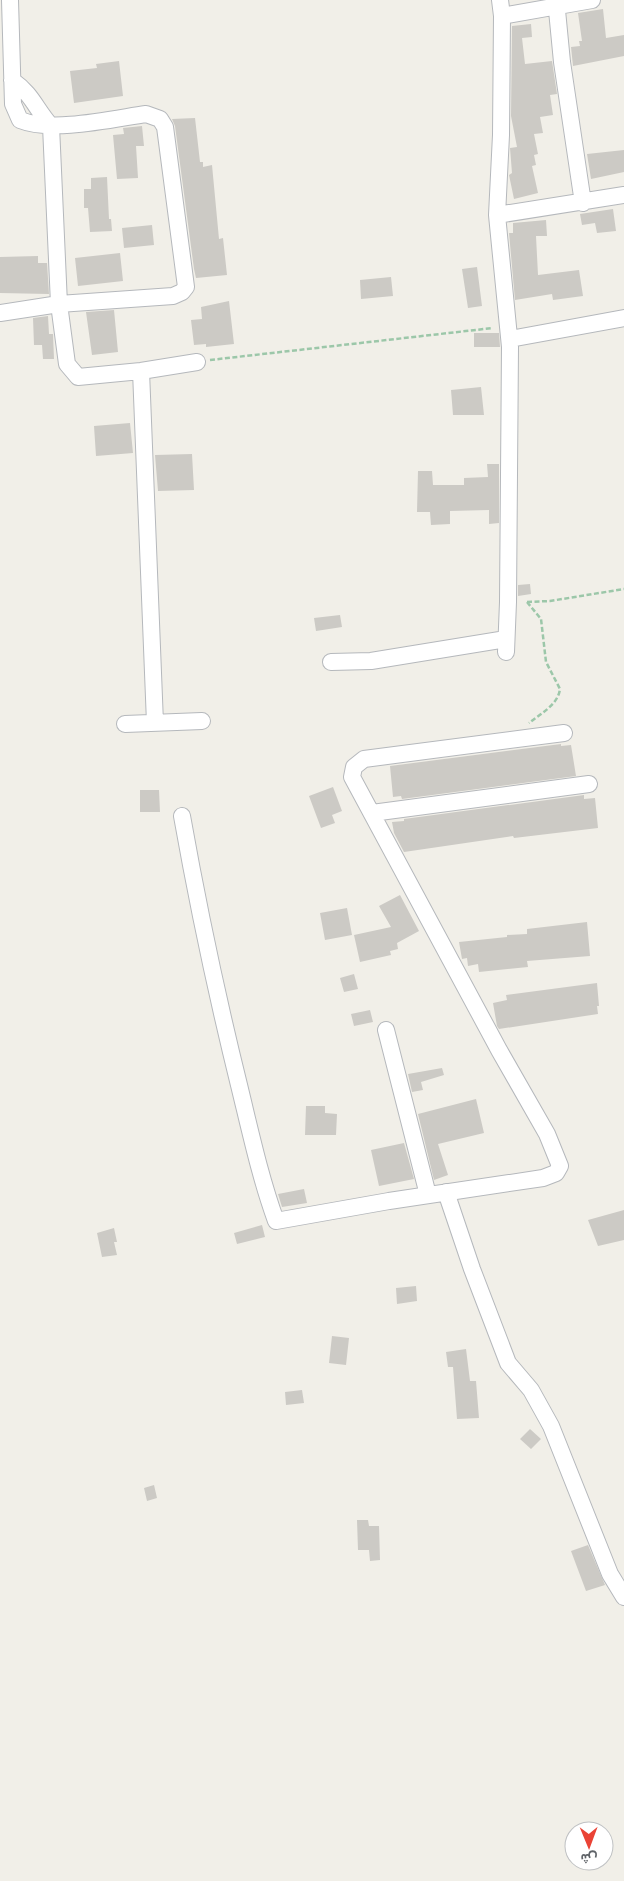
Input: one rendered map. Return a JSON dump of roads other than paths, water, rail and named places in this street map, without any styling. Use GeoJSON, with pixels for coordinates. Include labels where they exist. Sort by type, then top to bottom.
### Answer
{"type":"FeatureCollection","features":[{"type":"Feature","properties":{"kind":"street"},"geometry":{"type":"LineString","coordinates":[[0,313],[59,304],[173,296],[186,288],[165,128],[160,119],[146,114],[51,126],[33,126],[20,120],[13,104],[10,0]]}},
{"type":"Feature","properties":{"kind":"street"},"geometry":{"type":"LineString","coordinates":[[331,662],[371,661],[506,646],[510,333],[497,215],[501,135],[501,8],[592,0]]}},
{"type":"Feature","properties":{"kind":"street"},"geometry":{"type":"LineString","coordinates":[[557,3],[562,62],[583,203]]}},
{"type":"Feature","properties":{"kind":"street"},"geometry":{"type":"LineString","coordinates":[[51,126],[59,304],[67,364],[70,370],[78,377],[141,371],[197,362]]}},
{"type":"Feature","properties":{"kind":"street"},"geometry":{"type":"LineString","coordinates":[[497,215],[583,203],[624,195]]}},
{"type":"Feature","properties":{"kind":"street"},"geometry":{"type":"LineString","coordinates":[[510,333],[624,318]]}},
{"type":"Feature","properties":{"kind":"street"},"geometry":{"type":"LineString","coordinates":[[141,371],[155,723]]}},
{"type":"Feature","properties":{"kind":"street"},"geometry":{"type":"LineString","coordinates":[[125,724],[202,721]]}},
{"type":"Feature","properties":{"kind":"street"},"geometry":{"type":"LineString","coordinates":[[182,816],[201,921],[233,1063],[266,1192],[276,1221],[550,1176],[556,1173],[560,1162],[547,1134],[499,1050],[352,777],[354,767],[357,763],[364,760],[564,733]]}},
{"type":"Feature","properties":{"kind":"street"},"geometry":{"type":"LineString","coordinates":[[372,813],[588,784]]}},
{"type":"Feature","properties":{"kind":"street"},"geometry":{"type":"LineString","coordinates":[[386,1030],[428,1195]]}},
{"type":"Feature","properties":{"kind":"street"},"geometry":{"type":"LineString","coordinates":[[446,1192],[472,1268],[508,1362],[538,1402],[551,1426],[610,1574],[624,1597]]}}]}
